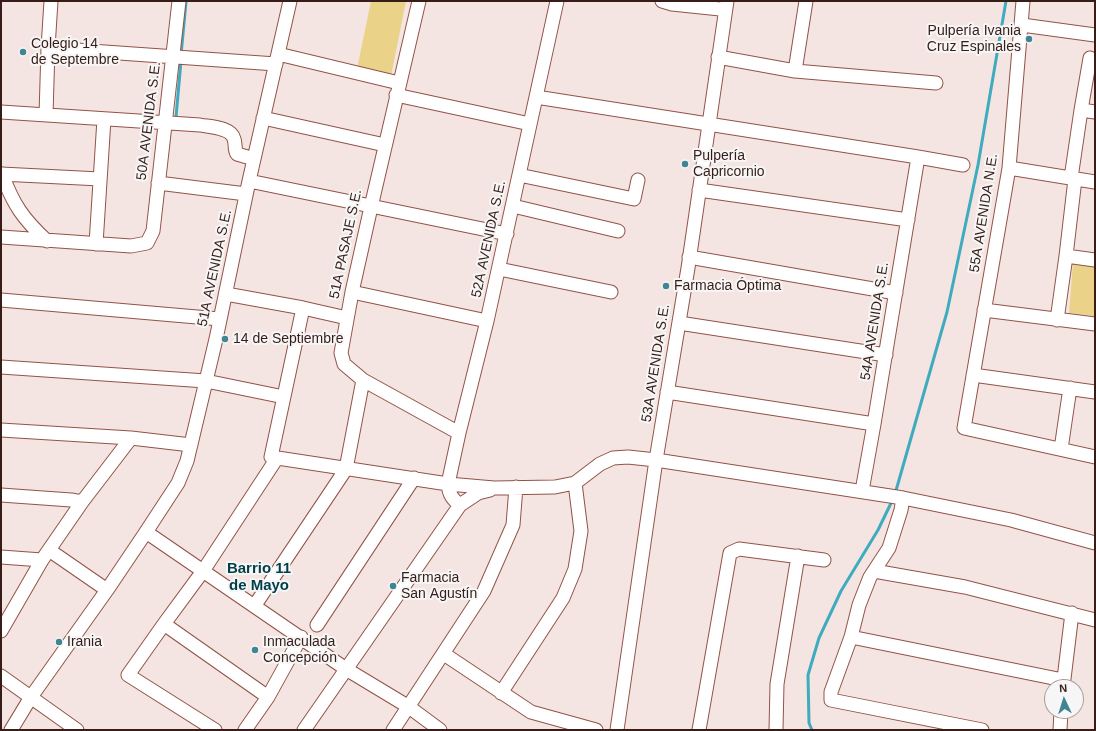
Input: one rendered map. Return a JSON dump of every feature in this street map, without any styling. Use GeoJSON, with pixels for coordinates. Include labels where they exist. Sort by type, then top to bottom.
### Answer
{"type":"FeatureCollection","features":[{"type":"Feature","properties":{"kind":"street"},"geometry":{"type":"LineString","coordinates":[[46,115],[51,1]]}},
{"type":"Feature","properties":{"kind":"street","name":"50A AVENIDA S.E."},"geometry":{"type":"LineString","coordinates":[[96,244],[131,246],[147,243],[153,231],[165,123],[178,57],[178,1]]}},
{"type":"Feature","properties":{"kind":"street","name":"51A AVENIDA S.E."},"geometry":{"type":"LineString","coordinates":[[11,730],[31,697],[146,532],[178,483],[187,461],[226,294],[254,159],[290,1]]}},
{"type":"Feature","properties":{"kind":"street","name":"51A PASAJE S.E."},"geometry":{"type":"LineString","coordinates":[[419,1],[352,292],[341,353],[344,364],[363,380],[459,432]]}},
{"type":"Feature","properties":{"kind":"street","name":"52A AVENIDA S.E."},"geometry":{"type":"LineString","coordinates":[[448,484],[459,432],[507,234],[557,1]]}},
{"type":"Feature","properties":{"kind":"street"},"geometry":{"type":"LineString","coordinates":[[662,1],[672,4],[723,5]]}},
{"type":"Feature","properties":{"kind":"street"},"geometry":{"type":"LineString","coordinates":[[795,71],[806,1]]}},
{"type":"Feature","properties":{"kind":"street","name":"55A AVENIDA N.E."},"geometry":{"type":"LineString","coordinates":[[1023,1],[1009,168],[964,428],[1061,449]]}},
{"type":"Feature","properties":{"kind":"street","name":"53A AVENIDA S.E."},"geometry":{"type":"LineString","coordinates":[[617,730],[656,460],[699,190],[718,57],[723,5]]}},
{"type":"Feature","properties":{"kind":"street"},"geometry":{"type":"LineString","coordinates":[[1022,25],[1095,35]]}},
{"type":"Feature","properties":{"kind":"street"},"geometry":{"type":"LineString","coordinates":[[48,48],[178,57],[277,59],[530,124]]}},
{"type":"Feature","properties":{"kind":"street"},"geometry":{"type":"LineString","coordinates":[[718,57],[795,71],[936,83]]}},
{"type":"Feature","properties":{"kind":"street"},"geometry":{"type":"LineString","coordinates":[[1057,320],[1066,256],[1073,179],[1090,58]]}},
{"type":"Feature","properties":{"kind":"street"},"geometry":{"type":"LineString","coordinates":[[536,97],[963,165]]}},
{"type":"Feature","properties":{"kind":"street"},"geometry":{"type":"LineString","coordinates":[[1082,110],[1095,112]]}},
{"type":"Feature","properties":{"kind":"street"},"geometry":{"type":"LineString","coordinates":[[1,112],[200,125],[226,130],[232,134],[235,139],[235,150],[237,154],[254,159]]}},
{"type":"Feature","properties":{"kind":"street"},"geometry":{"type":"LineString","coordinates":[[263,118],[385,145]]}},
{"type":"Feature","properties":{"kind":"street"},"geometry":{"type":"LineString","coordinates":[[1,238],[96,244],[104,119]]}},
{"type":"Feature","properties":{"kind":"street","name":"54A AVENIDA S.E."},"geometry":{"type":"LineString","coordinates":[[862,491],[918,157]]}},
{"type":"Feature","properties":{"kind":"street"},"geometry":{"type":"LineString","coordinates":[[1009,168],[1095,182]]}},
{"type":"Feature","properties":{"kind":"street"},"geometry":{"type":"LineString","coordinates":[[47,240],[31,227],[19,211],[9,193],[2,174],[100,179]]}},
{"type":"Feature","properties":{"kind":"street"},"geometry":{"type":"LineString","coordinates":[[519,175],[634,199],[638,180]]}},
{"type":"Feature","properties":{"kind":"street"},"geometry":{"type":"LineString","coordinates":[[158,183],[248,187],[371,207],[507,234]]}},
{"type":"Feature","properties":{"kind":"street"},"geometry":{"type":"LineString","coordinates":[[699,190],[908,220]]}},
{"type":"Feature","properties":{"kind":"street"},"geometry":{"type":"LineString","coordinates":[[513,206],[618,231]]}},
{"type":"Feature","properties":{"kind":"street"},"geometry":{"type":"LineString","coordinates":[[1066,256],[1095,260]]}},
{"type":"Feature","properties":{"kind":"street"},"geometry":{"type":"LineString","coordinates":[[689,258],[896,293]]}},
{"type":"Feature","properties":{"kind":"street"},"geometry":{"type":"LineString","coordinates":[[499,269],[611,292]]}},
{"type":"Feature","properties":{"kind":"street"},"geometry":{"type":"LineString","coordinates":[[352,292],[487,321]]}},
{"type":"Feature","properties":{"kind":"street"},"geometry":{"type":"LineString","coordinates":[[226,294],[303,308],[347,318]]}},
{"type":"Feature","properties":{"kind":"street"},"geometry":{"type":"LineString","coordinates":[[1,300],[220,319]]}},
{"type":"Feature","properties":{"kind":"street"},"geometry":{"type":"LineString","coordinates":[[303,308],[272,457],[448,484],[494,488],[555,487],[575,483],[600,464],[613,458],[628,457],[897,497],[1011,520],[1095,543]]}},
{"type":"Feature","properties":{"kind":"street"},"geometry":{"type":"LineString","coordinates":[[984,310],[1095,324]]}},
{"type":"Feature","properties":{"kind":"street"},"geometry":{"type":"LineString","coordinates":[[679,323],[886,355]]}},
{"type":"Feature","properties":{"kind":"street"},"geometry":{"type":"LineString","coordinates":[[1,367],[206,381],[284,397]]}},
{"type":"Feature","properties":{"kind":"street"},"geometry":{"type":"LineString","coordinates":[[973,375],[1095,392]]}},
{"type":"Feature","properties":{"kind":"street"},"geometry":{"type":"LineString","coordinates":[[255,606],[346,469],[363,380]]}},
{"type":"Feature","properties":{"kind":"street"},"geometry":{"type":"LineString","coordinates":[[1070,388],[1061,449],[1095,457]]}},
{"type":"Feature","properties":{"kind":"street"},"geometry":{"type":"LineString","coordinates":[[667,392],[874,424]]}},
{"type":"Feature","properties":{"kind":"street"},"geometry":{"type":"LineString","coordinates":[[1,430],[131,438],[191,445]]}},
{"type":"Feature","properties":{"kind":"street"},"geometry":{"type":"LineString","coordinates":[[1,631],[45,555],[82,502],[131,438]]}},
{"type":"Feature","properties":{"kind":"street"},"geometry":{"type":"LineString","coordinates":[[215,730],[128,675],[203,571],[277,458]]}},
{"type":"Feature","properties":{"kind":"street"},"geometry":{"type":"LineString","coordinates":[[317,625],[414,478]]}},
{"type":"Feature","properties":{"kind":"street"},"geometry":{"type":"LineString","coordinates":[[501,693],[563,598],[575,569],[581,531],[575,483]]}},
{"type":"Feature","properties":{"kind":"street"},"geometry":{"type":"LineString","coordinates":[[448,484],[448,492],[452,499],[460,506]]}},
{"type":"Feature","properties":{"kind":"street"},"geometry":{"type":"LineString","coordinates":[[393,730],[409,708],[484,591],[513,525],[516,487]]}},
{"type":"Feature","properties":{"kind":"street"},"geometry":{"type":"LineString","coordinates":[[304,730],[460,506],[478,493],[494,488]]}},
{"type":"Feature","properties":{"kind":"street"},"geometry":{"type":"LineString","coordinates":[[1,495],[82,502]]}},
{"type":"Feature","properties":{"kind":"street"},"geometry":{"type":"LineString","coordinates":[[897,497],[901,510],[889,548],[874,571],[859,605],[851,637],[831,692],[831,700],[982,730]]}},
{"type":"Feature","properties":{"kind":"street"},"geometry":{"type":"LineString","coordinates":[[146,532],[346,669],[409,708],[440,730]]}},
{"type":"Feature","properties":{"kind":"street"},"geometry":{"type":"LineString","coordinates":[[698,730],[730,553],[739,549],[824,560]]}},
{"type":"Feature","properties":{"kind":"street"},"geometry":{"type":"LineString","coordinates":[[1,557],[45,555],[107,590]]}},
{"type":"Feature","properties":{"kind":"street"},"geometry":{"type":"LineString","coordinates":[[776,730],[777,684],[798,556]]}},
{"type":"Feature","properties":{"kind":"street"},"geometry":{"type":"LineString","coordinates":[[874,571],[965,587],[1095,620]]}},
{"type":"Feature","properties":{"kind":"street"},"geometry":{"type":"LineString","coordinates":[[1064,679],[1072,613]]}},
{"type":"Feature","properties":{"kind":"street"},"geometry":{"type":"LineString","coordinates":[[164,624],[268,697]]}},
{"type":"Feature","properties":{"kind":"street"},"geometry":{"type":"LineString","coordinates":[[851,637],[1044,680]]}},
{"type":"Feature","properties":{"kind":"street"},"geometry":{"type":"LineString","coordinates":[[245,730],[268,697],[301,638]]}},
{"type":"Feature","properties":{"kind":"street"},"geometry":{"type":"LineString","coordinates":[[444,654],[531,712],[596,730]]}},
{"type":"Feature","properties":{"kind":"street"},"geometry":{"type":"LineString","coordinates":[[1,676],[77,730]]}},
{"type":"Feature","properties":{"kind":"street"},"geometry":{"type":"LineString","coordinates":[[1060,730],[1061,719]]}},
{"type":"Feature","properties":{"kind":"shaded area"},"geometry":{"type":"Polygon","coordinates":[[[371,1],[406,1],[391,76],[357,69],[371,1]]]}},
{"type":"Feature","properties":{"kind":"shaded area"},"geometry":{"type":"Polygon","coordinates":[[[1073,263],[1095,265],[1095,316],[1069,313],[1073,263]]]}},
{"type":"Feature","properties":{"kind":"waterway"},"geometry":{"type":"LineString","coordinates":[[895,494],[947,312],[978,165],[1006,1]]}},
{"type":"Feature","properties":{"kind":"waterway"},"geometry":{"type":"LineString","coordinates":[[181,55],[186,2]]}},
{"type":"Feature","properties":{"kind":"waterway"},"geometry":{"type":"LineString","coordinates":[[176,117],[181,61]]}},
{"type":"Feature","properties":{"kind":"waterway"},"geometry":{"type":"LineString","coordinates":[[812,730],[809,723],[808,675],[819,638],[841,591],[878,530],[893,499]]}},
{"type":"Feature","properties":{"kind":"place","name":"Pulpería Ivania Cruz Espinales"},"geometry":{"type":"Point","coordinates":[1029,39]}},
{"type":"Feature","properties":{"kind":"place","name":"Colegio 14 de Septembre"},"geometry":{"type":"Point","coordinates":[23,52]}},
{"type":"Feature","properties":{"kind":"place","name":"Pulpería Capricornio"},"geometry":{"type":"Point","coordinates":[685,164]}},
{"type":"Feature","properties":{"kind":"place","name":"Farmacia Óptima"},"geometry":{"type":"Point","coordinates":[666,286]}},
{"type":"Feature","properties":{"kind":"place","name":"14 de Septiembre"},"geometry":{"type":"Point","coordinates":[225,339]}},
{"type":"Feature","properties":{"kind":"place","name":"Farmacia San Agustín"},"geometry":{"type":"Point","coordinates":[393,586]}},
{"type":"Feature","properties":{"kind":"place","name":"Irania"},"geometry":{"type":"Point","coordinates":[59,642]}},
{"type":"Feature","properties":{"kind":"place","name":"Inmaculada Concepción"},"geometry":{"type":"Point","coordinates":[255,650]}},
{"type":"Feature","properties":{"kind":"district","name":"Barrio 11 de Mayo"},"geometry":{"type":"Point","coordinates":[259,578]}}]}
